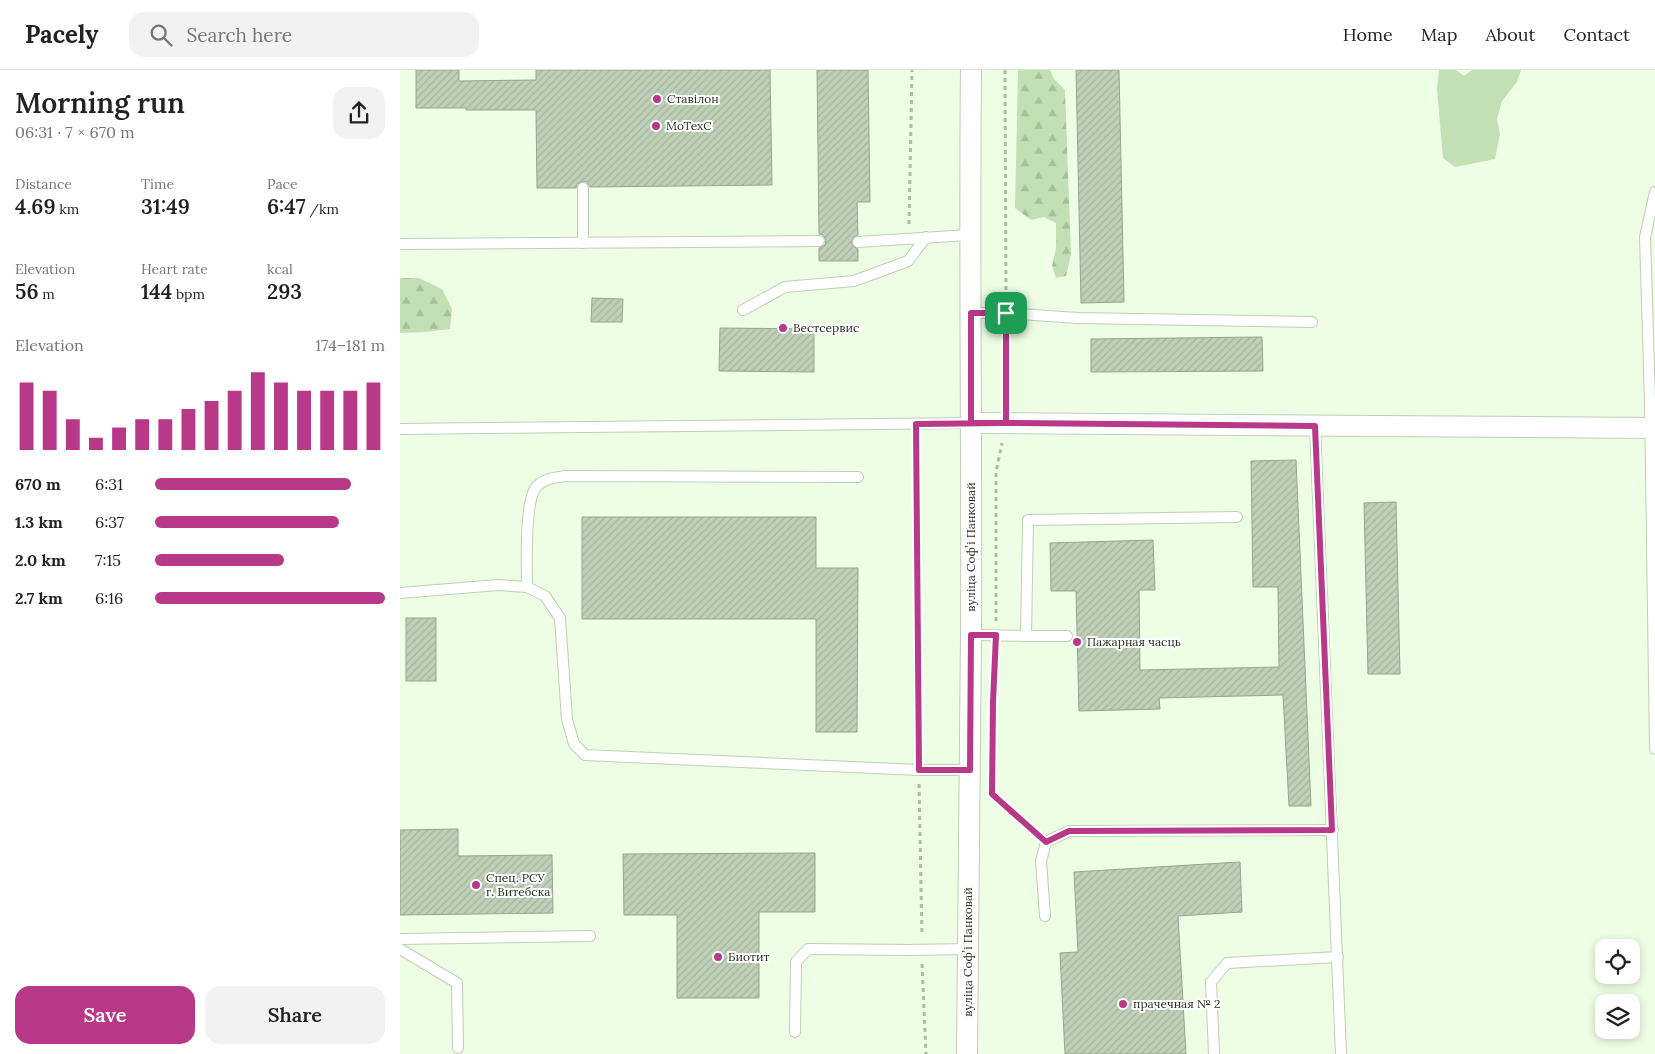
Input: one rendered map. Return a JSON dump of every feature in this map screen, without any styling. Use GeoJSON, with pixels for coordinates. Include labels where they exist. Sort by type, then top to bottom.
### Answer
{"type":"FeatureCollection","features":[{"type":"Feature","properties":{"kind":"street","name":"вуліца Софʼі Панковай"},"geometry":{"type":"LineString","coordinates":[[967,1054],[971,635],[971,313],[969,235],[971,70]]}},
{"type":"Feature","properties":{"kind":"street"},"geometry":{"type":"LineString","coordinates":[[971,423],[1652,428]]}},
{"type":"Feature","properties":{"kind":"lane"},"geometry":{"type":"LineString","coordinates":[[583,188],[583,243]]}},
{"type":"Feature","properties":{"kind":"lane"},"geometry":{"type":"LineString","coordinates":[[1655,192],[1645,237],[1652,428],[1655,749]]}},
{"type":"Feature","properties":{"kind":"lane"},"geometry":{"type":"LineString","coordinates":[[858,242],[969,235]]}},
{"type":"Feature","properties":{"kind":"lane"},"geometry":{"type":"LineString","coordinates":[[743,310],[785,287],[854,281],[908,261],[926,237]]}},
{"type":"Feature","properties":{"kind":"lane"},"geometry":{"type":"LineString","coordinates":[[400,244],[819,241]]}},
{"type":"Feature","properties":{"kind":"lane"},"geometry":{"type":"LineString","coordinates":[[971,313],[1006,313],[1078,318],[1312,322]]}},
{"type":"Feature","properties":{"kind":"lane"},"geometry":{"type":"LineString","coordinates":[[400,429],[971,423]]}},
{"type":"Feature","properties":{"kind":"lane"},"geometry":{"type":"LineString","coordinates":[[1315,426],[1341,1054]]}},
{"type":"Feature","properties":{"kind":"lane"},"geometry":{"type":"LineString","coordinates":[[527,587],[529,509],[535,488],[546,479],[566,476],[858,477]]}},
{"type":"Feature","properties":{"kind":"lane"},"geometry":{"type":"LineString","coordinates":[[1026,636],[1028,520],[1237,517]]}},
{"type":"Feature","properties":{"kind":"lane"},"geometry":{"type":"LineString","coordinates":[[400,593],[498,585],[527,587],[546,596],[560,618],[567,719],[574,744],[585,755],[919,770],[970,770]]}},
{"type":"Feature","properties":{"kind":"lane"},"geometry":{"type":"LineString","coordinates":[[971,635],[1067,636]]}},
{"type":"Feature","properties":{"kind":"lane"},"geometry":{"type":"LineString","coordinates":[[1045,916],[1041,861],[1046,842],[1069,831],[1332,830]]}},
{"type":"Feature","properties":{"kind":"lane"},"geometry":{"type":"LineString","coordinates":[[400,939],[590,936]]}},
{"type":"Feature","properties":{"kind":"lane"},"geometry":{"type":"LineString","coordinates":[[400,949],[457,983],[458,1048]]}},
{"type":"Feature","properties":{"kind":"lane"},"geometry":{"type":"LineString","coordinates":[[795,1032],[796,962],[808,949],[968,949]]}},
{"type":"Feature","properties":{"kind":"lane"},"geometry":{"type":"LineString","coordinates":[[1214,1054],[1211,982],[1228,963],[1338,957]]}},
{"type":"Feature","properties":{"kind":"path"},"geometry":{"type":"LineString","coordinates":[[909,238],[912,70]]}},
{"type":"Feature","properties":{"kind":"path"},"geometry":{"type":"LineString","coordinates":[[993,693],[996,635],[996,472],[1006,423],[1005,70]]}},
{"type":"Feature","properties":{"kind":"path"},"geometry":{"type":"LineString","coordinates":[[916,424],[919,770],[926,1054]]}},
{"type":"Feature","properties":{"kind":"path"},"geometry":{"type":"LineString","coordinates":[[992,785],[992,794],[1046,842]]}},
{"type":"Feature","properties":{"kind":"green space"},"geometry":{"type":"Polygon","coordinates":[[[1018,70],[1050,70],[1054,79],[1065,90],[1071,255],[1066,276],[1056,278],[1052,266],[1056,248],[1056,223],[1044,217],[1031,220],[1015,208],[1018,70]]]}},
{"type":"Feature","properties":{"kind":"green space"},"geometry":{"type":"Polygon","coordinates":[[[1439,70],[1456,70],[1464,76],[1472,70],[1521,70],[1517,82],[1502,101],[1497,119],[1500,134],[1495,159],[1455,167],[1443,158],[1437,89],[1439,70]]]}},
{"type":"Feature","properties":{"kind":"green space"},"geometry":{"type":"Polygon","coordinates":[[[400,278],[419,278],[442,289],[452,309],[450,329],[400,333],[400,278]]]}},
{"type":"Feature","properties":{"kind":"building"},"geometry":{"type":"Polygon","coordinates":[[[416,70],[459,70],[459,81],[536,80],[536,70],[770,70],[772,185],[590,187],[587,182],[583,181],[577,184],[576,188],[537,188],[536,110],[416,108],[416,70]]]}},
{"type":"Feature","properties":{"kind":"building"},"geometry":{"type":"Polygon","coordinates":[[[817,70],[868,70],[870,202],[857,202],[858,235],[851,242],[858,249],[858,261],[819,261],[819,248],[825,245],[826,240],[823,235],[819,234],[817,70]]]}},
{"type":"Feature","properties":{"kind":"building"},"geometry":{"type":"Polygon","coordinates":[[[1076,70],[1119,70],[1124,302],[1081,303],[1076,70]]]}},
{"type":"Feature","properties":{"kind":"building"},"geometry":{"type":"Polygon","coordinates":[[[592,298],[623,299],[622,322],[591,322],[592,298]]]}},
{"type":"Feature","properties":{"kind":"building"},"geometry":{"type":"Polygon","coordinates":[[[720,328],[814,329],[814,372],[719,371],[720,328]]]}},
{"type":"Feature","properties":{"kind":"building"},"geometry":{"type":"Polygon","coordinates":[[[1262,337],[1263,371],[1091,372],[1091,339],[1262,337]]]}},
{"type":"Feature","properties":{"kind":"building"},"geometry":{"type":"Polygon","coordinates":[[[1296,460],[1311,806],[1289,806],[1283,695],[1159,698],[1160,709],[1079,711],[1076,591],[1051,591],[1050,543],[1153,540],[1155,590],[1139,590],[1140,670],[1279,667],[1278,587],[1253,587],[1251,461],[1296,460]]]}},
{"type":"Feature","properties":{"kind":"building"},"geometry":{"type":"Polygon","coordinates":[[[1396,502],[1400,674],[1368,674],[1364,503],[1396,502]]]}},
{"type":"Feature","properties":{"kind":"building"},"geometry":{"type":"Polygon","coordinates":[[[582,517],[816,517],[816,568],[858,568],[857,732],[816,732],[816,619],[582,619],[582,517]]]}},
{"type":"Feature","properties":{"kind":"building"},"geometry":{"type":"Polygon","coordinates":[[[406,618],[436,618],[436,681],[406,681],[406,618]]]}},
{"type":"Feature","properties":{"kind":"building","name":"Спец. РСУ г. Витебска"},"geometry":{"type":"Polygon","coordinates":[[[458,829],[458,856],[552,855],[553,913],[400,915],[400,830],[458,829]]]}},
{"type":"Feature","properties":{"kind":"building","name":"Биотит"},"geometry":{"type":"Polygon","coordinates":[[[815,853],[815,912],[759,912],[759,998],[677,998],[677,915],[624,915],[623,854],[815,853]]]}},
{"type":"Feature","properties":{"kind":"building","name":"прачечная № 2"},"geometry":{"type":"Polygon","coordinates":[[[1240,862],[1242,912],[1178,916],[1186,1054],[1065,1054],[1060,953],[1078,952],[1074,872],[1240,862]]]}},
{"type":"Feature","properties":{"kind":"place","name":"Ставілон"},"geometry":{"type":"Point","coordinates":[657,99]}},
{"type":"Feature","properties":{"kind":"place","name":"MoTexC"},"geometry":{"type":"Point","coordinates":[656,126]}},
{"type":"Feature","properties":{"kind":"place","name":"Вестсервис"},"geometry":{"type":"Point","coordinates":[783,328]}},
{"type":"Feature","properties":{"kind":"place","name":"Пажарная часць"},"geometry":{"type":"Point","coordinates":[1077,642]}},
{"type":"Feature","properties":{"kind":"place","name":"Спец. РСУ г. Витебска"},"geometry":{"type":"Point","coordinates":[476,885]}},
{"type":"Feature","properties":{"kind":"place","name":"Биотит"},"geometry":{"type":"Point","coordinates":[718,957]}},
{"type":"Feature","properties":{"kind":"place","name":"прачечная № 2"},"geometry":{"type":"Point","coordinates":[1123,1004]}},
{"type":"Feature","properties":{"kind":"route"},"geometry":{"type":"LineString","coordinates":[[1006,313],[971,313],[971,423],[1315,426],[1332,830],[1069,831],[1046,842],[992,794],[996,635],[971,635],[970,770],[919,770],[916,424],[971,423],[1006,423],[1006,313]]}}]}
